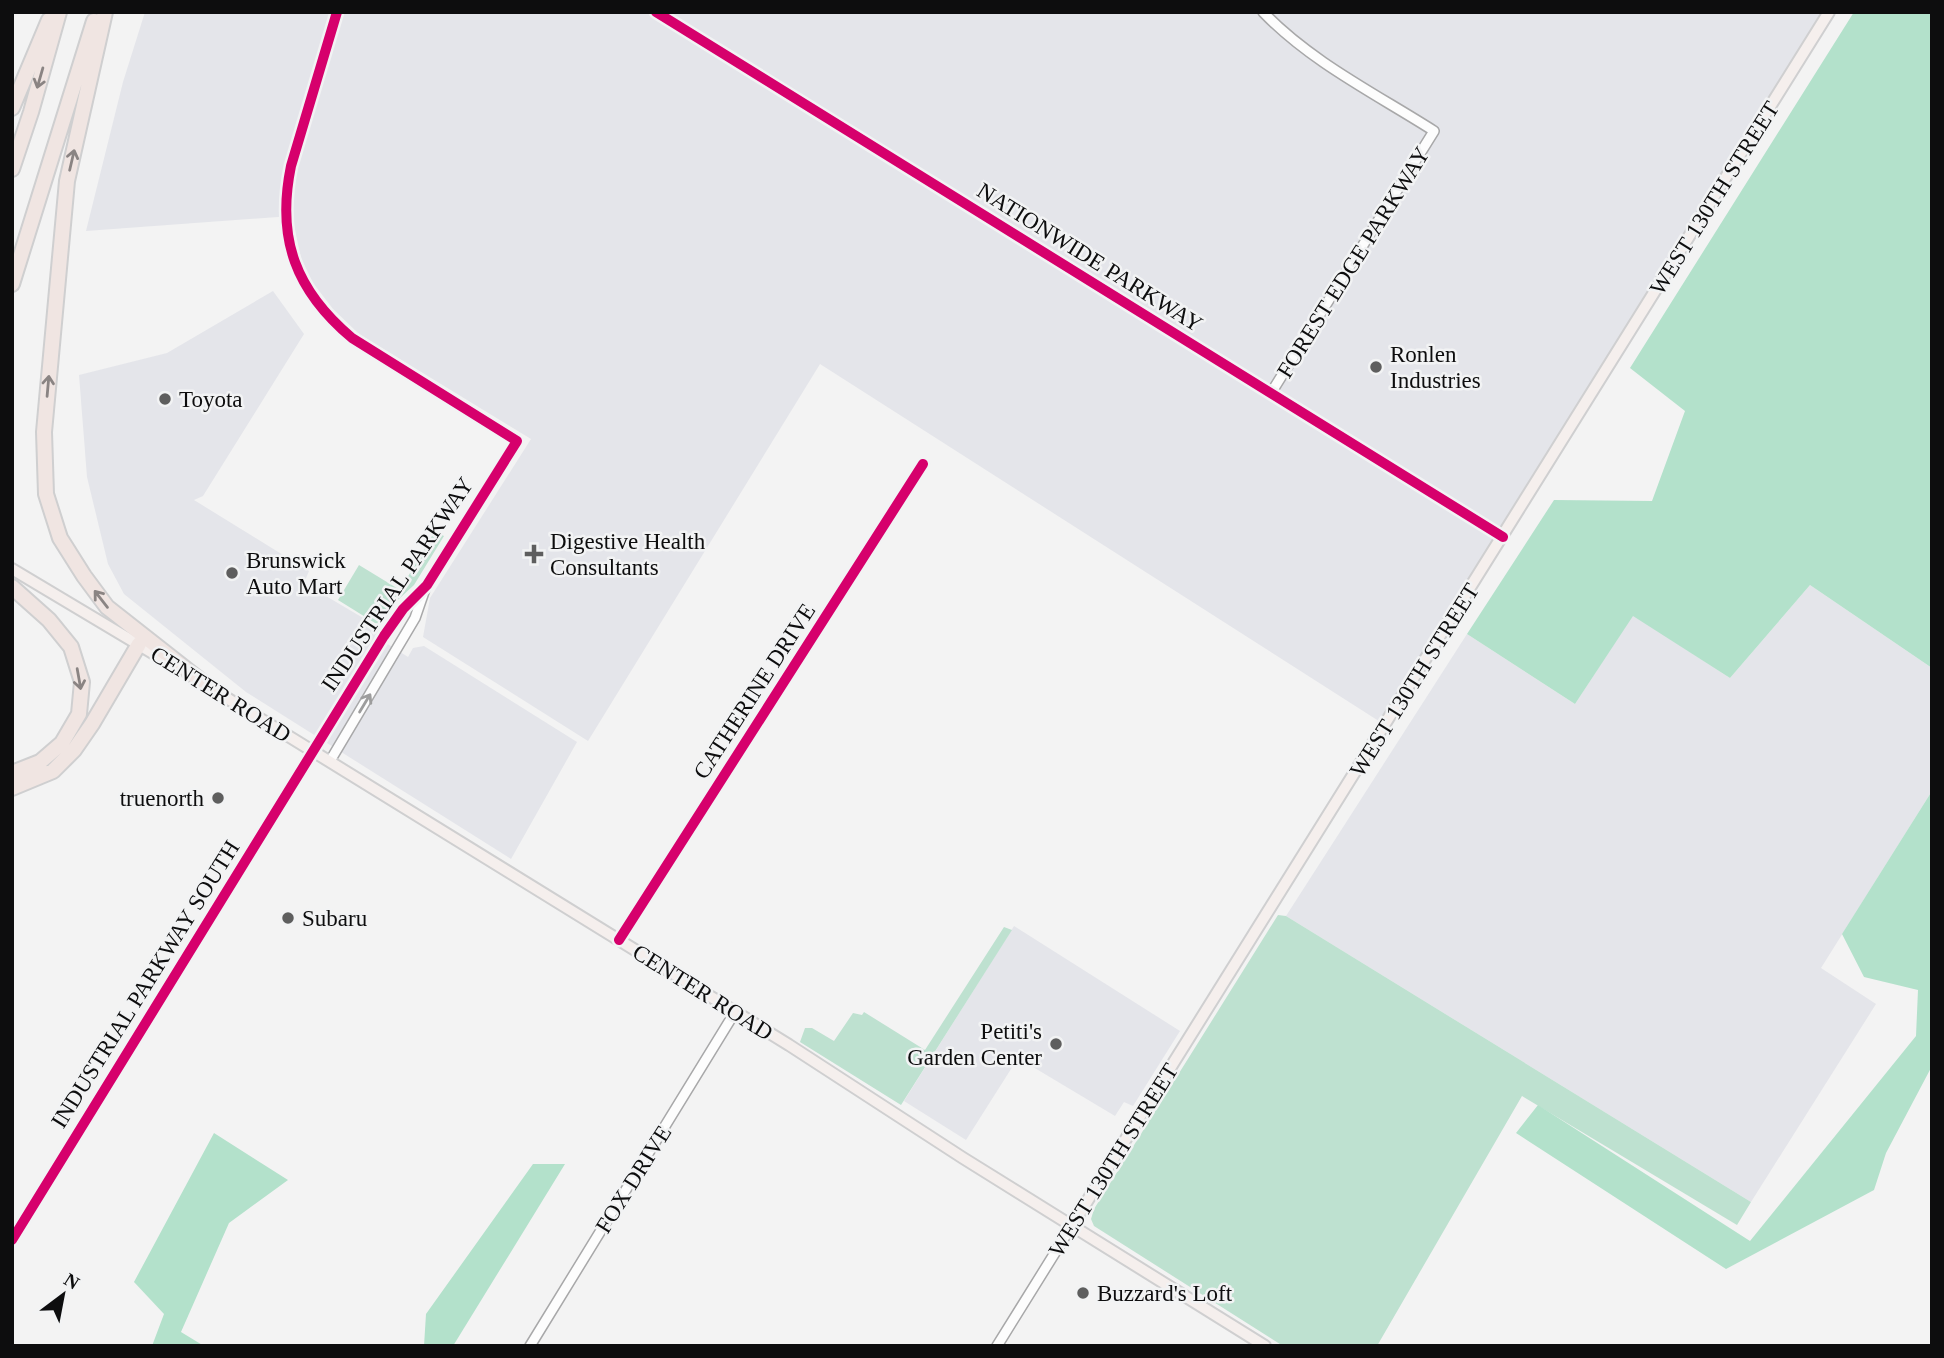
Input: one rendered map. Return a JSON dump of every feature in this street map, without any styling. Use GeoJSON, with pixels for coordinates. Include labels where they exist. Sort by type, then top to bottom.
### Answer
{"type":"FeatureCollection","features":[{"type":"Feature","properties":{"kind":"highway"},"geometry":{"type":"LineString","coordinates":[[12,108],[52,12]]}},
{"type":"Feature","properties":{"kind":"highway"},"geometry":{"type":"LineString","coordinates":[[12,169],[59,12]]}},
{"type":"Feature","properties":{"kind":"highway"},"geometry":{"type":"LineString","coordinates":[[12,284],[97,12]]}},
{"type":"Feature","properties":{"kind":"highway"},"geometry":{"type":"LineString","coordinates":[[105,12],[67,181],[44,432],[46,494],[60,538],[107,607],[210,688]]}},
{"type":"Feature","properties":{"kind":"highway"},"geometry":{"type":"LineString","coordinates":[[12,587],[49,620],[71,647],[82,681],[79,714],[62,743],[40,762],[12,773]]}},
{"type":"Feature","properties":{"kind":"highway"},"geometry":{"type":"LineString","coordinates":[[12,788],[53,771],[74,750],[139,644]]}},
{"type":"Feature","properties":{"kind":"main road","name":"WEST 130TH STREET"},"geometry":{"type":"LineString","coordinates":[[1071,1227],[1829,12]]}},
{"type":"Feature","properties":{"kind":"main road","name":"CENTER ROAD"},"geometry":{"type":"LineString","coordinates":[[12,569],[139,644],[736,1012],[1071,1227],[1265,1346]]}},
{"type":"Feature","properties":{"kind":"main road","name":"CENTER ROAD"},"geometry":{"type":"LineString","coordinates":[[12,575],[29,580]]}},
{"type":"Feature","properties":{"kind":"street","name":"INDUSTRIAL PARKWAY"},"geometry":{"type":"LineString","coordinates":[[313,751],[384,636],[403,609],[426,584],[517,441],[352,338],[316,302],[298,269],[287,235],[287,186],[337,12]]}},
{"type":"Feature","properties":{"kind":"street","name":"NATIONWIDE PARKWAY"},"geometry":{"type":"LineString","coordinates":[[656,12],[1503,537]]}},
{"type":"Feature","properties":{"kind":"street","name":"FOREST EDGE PARKWAY"},"geometry":{"type":"LineString","coordinates":[[1263,12],[1277,27],[1309,52],[1434,131],[1271,393]]}},
{"type":"Feature","properties":{"kind":"street","name":"CATHERINE DRIVE"},"geometry":{"type":"LineString","coordinates":[[619,940],[923,464]]}},
{"type":"Feature","properties":{"kind":"street"},"geometry":{"type":"LineString","coordinates":[[330,761],[415,618],[426,584]]}},
{"type":"Feature","properties":{"kind":"street","name":"INDUSTRIAL PARKWAY SOUTH"},"geometry":{"type":"LineString","coordinates":[[12,1240],[313,751]]}},
{"type":"Feature","properties":{"kind":"street","name":"FOX DRIVE"},"geometry":{"type":"LineString","coordinates":[[530,1346],[736,1012]]}},
{"type":"Feature","properties":{"kind":"street","name":"WEST 130TH STREET"},"geometry":{"type":"LineString","coordinates":[[997,1346],[1071,1227]]}},
{"type":"Feature","properties":{"kind":"shaded area"},"geometry":{"type":"Polygon","coordinates":[[[145,12],[1828,12],[1385,725],[820,364],[588,741],[423,637],[430,598],[531,439],[359,334],[333,309],[313,283],[301,258],[292,216],[86,231],[123,82],[145,12]]]}},
{"type":"Feature","properties":{"kind":"shaded area"},"geometry":{"type":"Polygon","coordinates":[[[273,291],[304,334],[203,496],[194,500],[309,571],[304,583],[380,628],[375,636],[408,657],[413,648],[424,646],[577,742],[511,859],[246,692],[124,594],[108,564],[87,477],[79,375],[167,353],[273,291]]]}},
{"type":"Feature","properties":{"kind":"shaded area"},"geometry":{"type":"Polygon","coordinates":[[[1810,585],[1932,668],[1932,791],[1821,968],[1876,1004],[1751,1202],[1286,916],[1467,634],[1575,704],[1633,615],[1730,678],[1810,585]]]}},
{"type":"Feature","properties":{"kind":"shaded area","name":"Petiti's Garden Center"},"geometry":{"type":"Polygon","coordinates":[[[1014,926],[1180,1031],[1133,1106],[1124,1102],[1115,1116],[1018,1058],[966,1140],[904,1101],[1014,926]]]}},
{"type":"Feature","properties":{"kind":"green space"},"geometry":{"type":"Polygon","coordinates":[[[1854,12],[1932,12],[1932,668],[1810,585],[1730,678],[1633,616],[1575,704],[1467,634],[1554,500],[1652,501],[1685,411],[1630,368],[1854,12]]]}},
{"type":"Feature","properties":{"kind":"green space"},"geometry":{"type":"Polygon","coordinates":[[[435,531],[444,536],[414,585],[388,609],[380,624],[338,600],[359,565],[400,590],[435,531]]]}},
{"type":"Feature","properties":{"kind":"green space"},"geometry":{"type":"Polygon","coordinates":[[[1932,791],[1932,1066],[1886,1153],[1874,1190],[1726,1269],[1516,1133],[1538,1105],[1750,1241],[1916,1036],[1918,990],[1864,977],[1842,934],[1932,791]]]}},
{"type":"Feature","properties":{"kind":"green space"},"geometry":{"type":"Polygon","coordinates":[[[1278,915],[1286,916],[1751,1202],[1737,1225],[1522,1096],[1377,1346],[1283,1346],[1094,1226],[1091,1219],[1094,1209],[1278,915]]]}},
{"type":"Feature","properties":{"kind":"green space"},"geometry":{"type":"Polygon","coordinates":[[[1004,927],[1012,930],[901,1105],[800,1042],[805,1028],[812,1028],[834,1041],[853,1013],[862,1015],[864,1012],[925,1050],[1004,927]]]}},
{"type":"Feature","properties":{"kind":"green space"},"geometry":{"type":"Polygon","coordinates":[[[214,1133],[288,1180],[229,1223],[181,1332],[204,1346],[152,1346],[164,1314],[134,1282],[214,1133]]]}},
{"type":"Feature","properties":{"kind":"green space"},"geometry":{"type":"Polygon","coordinates":[[[533,1164],[565,1164],[453,1346],[424,1346],[426,1314],[533,1164]]]}},
{"type":"Feature","properties":{"kind":"cycle path"},"geometry":{"type":"LineString","coordinates":[[12,1240],[384,636],[403,609],[427,585],[517,441],[352,338],[317,302],[295,262],[286,217],[291,166],[337,12]]}},
{"type":"Feature","properties":{"kind":"cycle path"},"geometry":{"type":"LineString","coordinates":[[656,12],[1503,537]]}},
{"type":"Feature","properties":{"kind":"cycle path"},"geometry":{"type":"LineString","coordinates":[[619,940],[923,464]]}},
{"type":"Feature","properties":{"kind":"place","name":"Ronlen Industries"},"geometry":{"type":"Point","coordinates":[1376,367]}},
{"type":"Feature","properties":{"kind":"place","name":"Toyota"},"geometry":{"type":"Point","coordinates":[165,399]}},
{"type":"Feature","properties":{"kind":"place","name":"Digestive Health Consultants"},"geometry":{"type":"Point","coordinates":[534,554]}},
{"type":"Feature","properties":{"kind":"place","name":"Brunswick Auto Mart"},"geometry":{"type":"Point","coordinates":[232,573]}},
{"type":"Feature","properties":{"kind":"place","name":"truenorth"},"geometry":{"type":"Point","coordinates":[218,798]}},
{"type":"Feature","properties":{"kind":"place","name":"Subaru"},"geometry":{"type":"Point","coordinates":[288,918]}},
{"type":"Feature","properties":{"kind":"place","name":"Petiti's Garden Center"},"geometry":{"type":"Point","coordinates":[1056,1044]}},
{"type":"Feature","properties":{"kind":"place","name":"Buzzard's Loft"},"geometry":{"type":"Point","coordinates":[1083,1293]}}]}
